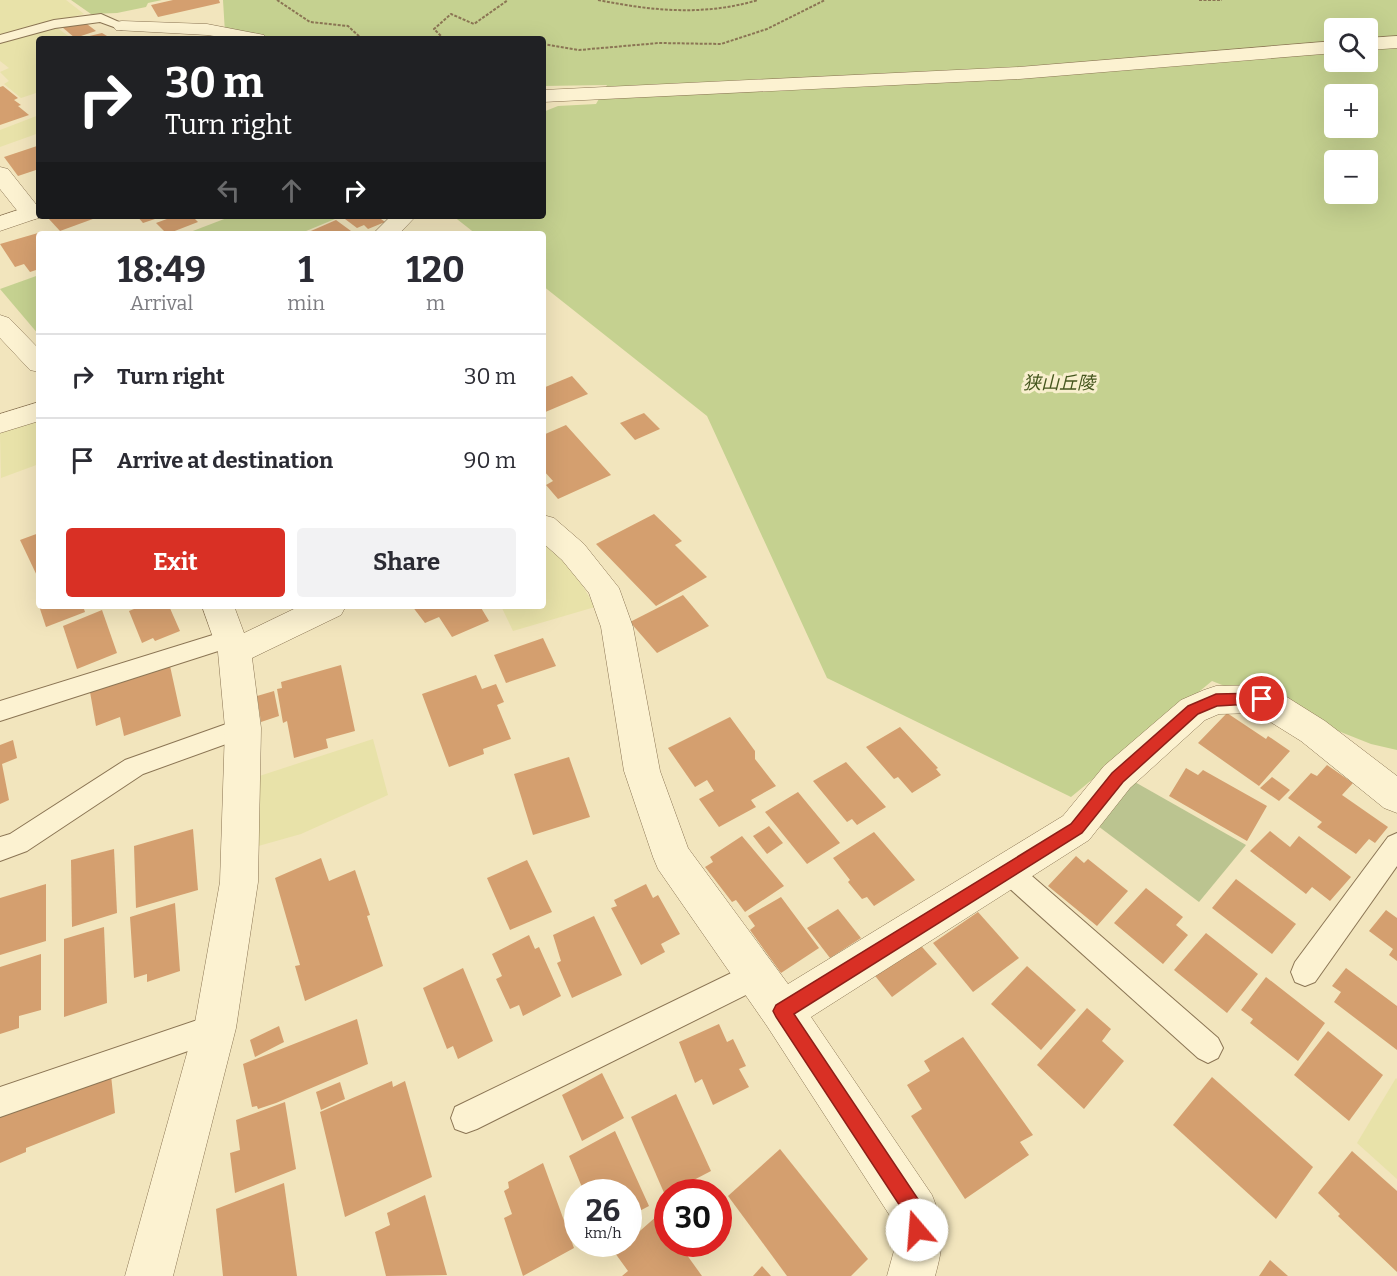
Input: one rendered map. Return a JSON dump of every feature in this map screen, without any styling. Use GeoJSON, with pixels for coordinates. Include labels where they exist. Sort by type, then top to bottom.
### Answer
{"type":"FeatureCollection","features":[{"type":"Feature","properties":{"kind":"street"},"geometry":{"type":"LineString","coordinates":[[122,26],[215,31],[249,36]]}},
{"type":"Feature","properties":{"kind":"street"},"geometry":{"type":"LineString","coordinates":[[1378,43],[1397,42]]}},
{"type":"Feature","properties":{"kind":"street"},"geometry":{"type":"LineString","coordinates":[[546,96],[1019,73],[1324,48]]}},
{"type":"Feature","properties":{"kind":"street"},"geometry":{"type":"LineString","coordinates":[[0,174],[35,212],[0,224]]}},
{"type":"Feature","properties":{"kind":"street"},"geometry":{"type":"LineString","coordinates":[[388,231],[402,219]]}},
{"type":"Feature","properties":{"kind":"street"},"geometry":{"type":"LineString","coordinates":[[0,323],[36,361]]}},
{"type":"Feature","properties":{"kind":"street"},"geometry":{"type":"LineString","coordinates":[[0,424],[36,412]]}},
{"type":"Feature","properties":{"kind":"street"},"geometry":{"type":"LineString","coordinates":[[546,529],[573,552],[603,588],[617,627],[642,771],[672,857],[782,1011],[915,1212],[919,1247],[911,1276]]}},
{"type":"Feature","properties":{"kind":"street"},"geometry":{"type":"LineString","coordinates":[[149,1276],[215,1028],[239,882],[243,728],[234,645],[219,609]]}},
{"type":"Feature","properties":{"kind":"street"},"geometry":{"type":"LineString","coordinates":[[234,645],[323,609]]}},
{"type":"Feature","properties":{"kind":"street"},"geometry":{"type":"LineString","coordinates":[[782,1011],[1076,828],[1118,777],[1193,710],[1216,700],[1262,699],[1313,731],[1397,797]]}},
{"type":"Feature","properties":{"kind":"lane"},"geometry":{"type":"LineString","coordinates":[[0,39],[54,24],[101,18],[122,26]]}},
{"type":"Feature","properties":{"kind":"lane"},"geometry":{"type":"LineString","coordinates":[[0,711],[72,686],[234,645]]}},
{"type":"Feature","properties":{"kind":"lane"},"geometry":{"type":"LineString","coordinates":[[0,849],[18,843],[134,767],[243,728]]}},
{"type":"Feature","properties":{"kind":"lane"},"geometry":{"type":"LineString","coordinates":[[1305,972],[1397,845]]}},
{"type":"Feature","properties":{"kind":"lane"},"geometry":{"type":"LineString","coordinates":[[1008,871],[1208,1048]]}},
{"type":"Feature","properties":{"kind":"lane"},"geometry":{"type":"LineString","coordinates":[[466,1118],[756,975]]}},
{"type":"Feature","properties":{"kind":"lane"},"geometry":{"type":"LineString","coordinates":[[0,1102],[215,1028]]}},
{"type":"Feature","properties":{"kind":"path"},"geometry":{"type":"LineString","coordinates":[[277,0],[310,22],[348,26],[359,36]]}},
{"type":"Feature","properties":{"kind":"path"},"geometry":{"type":"LineString","coordinates":[[441,36],[434,28],[451,14],[474,24],[508,0]]}},
{"type":"Feature","properties":{"kind":"path"},"geometry":{"type":"LineString","coordinates":[[598,0],[676,13],[721,9],[758,0]]}},
{"type":"Feature","properties":{"kind":"path"},"geometry":{"type":"LineString","coordinates":[[546,44],[579,50],[659,43],[721,44],[767,29],[825,0]]}},
{"type":"Feature","properties":{"kind":"path"},"geometry":{"type":"LineString","coordinates":[[1199,0],[1222,0]]}},
{"type":"Feature","properties":{"kind":"shaded area"},"geometry":{"type":"Polygon","coordinates":[[[0,0],[66,0],[84,14],[0,36],[0,0]]]}},
{"type":"Feature","properties":{"kind":"shaded area"},"geometry":{"type":"Polygon","coordinates":[[[55,26],[68,36],[36,36],[36,93],[21,98],[4,84],[9,81],[0,72],[9,68],[0,61],[0,41],[55,26]]]}},
{"type":"Feature","properties":{"kind":"shaded area"},"geometry":{"type":"Polygon","coordinates":[[[36,116],[36,134],[0,147],[0,130],[36,116]]]}},
{"type":"Feature","properties":{"kind":"shaded area"},"geometry":{"type":"Polygon","coordinates":[[[36,421],[36,465],[1,478],[0,432],[36,421]]]}},
{"type":"Feature","properties":{"kind":"shaded area"},"geometry":{"type":"Polygon","coordinates":[[[546,544],[573,569],[595,607],[513,631],[502,609],[546,609],[546,544]]]}},
{"type":"Feature","properties":{"kind":"shaded area"},"geometry":{"type":"Polygon","coordinates":[[[373,739],[388,795],[301,834],[251,848],[253,778],[373,739]]]}},
{"type":"Feature","properties":{"kind":"shaded area"},"geometry":{"type":"Polygon","coordinates":[[[1397,1079],[1397,1179],[1357,1143],[1397,1079]]]}},
{"type":"Feature","properties":{"kind":"green space"},"geometry":{"type":"Polygon","coordinates":[[[71,0],[162,0],[148,3],[146,7],[117,13],[91,14],[71,0]]]}},
{"type":"Feature","properties":{"kind":"green space","name":"狭山丘陵"},"geometry":{"type":"Polygon","coordinates":[[[223,0],[1397,0],[1397,750],[1371,744],[1212,681],[1071,797],[827,678],[707,416],[546,288],[546,231],[472,231],[457,219],[546,219],[546,111],[558,106],[596,104],[607,85],[546,86],[546,36],[236,36],[225,33],[223,0]]]}},
{"type":"Feature","properties":{"kind":"green space"},"geometry":{"type":"Polygon","coordinates":[[[224,219],[335,219],[306,231],[193,231],[224,219]]]}},
{"type":"Feature","properties":{"kind":"green space"},"geometry":{"type":"Polygon","coordinates":[[[36,276],[36,331],[0,289],[36,276]]]}},
{"type":"Feature","properties":{"kind":"green space"},"geometry":{"type":"Polygon","coordinates":[[[1126,777],[1246,845],[1199,902],[1094,823],[1126,777]]]}},
{"type":"Feature","properties":{"kind":"building"},"geometry":{"type":"Polygon","coordinates":[[[173,0],[219,0],[220,3],[158,17],[151,5],[173,0]]]}},
{"type":"Feature","properties":{"kind":"building"},"geometry":{"type":"Polygon","coordinates":[[[83,21],[96,31],[73,36],[62,27],[83,21]]]}},
{"type":"Feature","properties":{"kind":"building"},"geometry":{"type":"Polygon","coordinates":[[[102,33],[107,36],[89,36],[102,33]]]}},
{"type":"Feature","properties":{"kind":"building"},"geometry":{"type":"Polygon","coordinates":[[[3,86],[18,98],[14,100],[29,115],[0,125],[0,87],[3,86]]]}},
{"type":"Feature","properties":{"kind":"building"},"geometry":{"type":"Polygon","coordinates":[[[36,146],[36,170],[18,176],[4,157],[36,146]]]}},
{"type":"Feature","properties":{"kind":"building"},"geometry":{"type":"Polygon","coordinates":[[[49,219],[93,219],[60,231],[49,219]]]}},
{"type":"Feature","properties":{"kind":"building"},"geometry":{"type":"Polygon","coordinates":[[[140,219],[155,219],[143,223],[140,219]]]}},
{"type":"Feature","properties":{"kind":"building"},"geometry":{"type":"Polygon","coordinates":[[[167,219],[195,219],[198,222],[175,231],[164,231],[156,223],[167,219]]]}},
{"type":"Feature","properties":{"kind":"building"},"geometry":{"type":"Polygon","coordinates":[[[345,219],[381,219],[385,222],[368,229],[364,225],[357,228],[345,219]]]}},
{"type":"Feature","properties":{"kind":"building"},"geometry":{"type":"Polygon","coordinates":[[[336,220],[351,231],[311,231],[336,220]]]}},
{"type":"Feature","properties":{"kind":"building"},"geometry":{"type":"Polygon","coordinates":[[[36,234],[36,270],[30,272],[24,264],[15,267],[0,244],[36,234]]]}},
{"type":"Feature","properties":{"kind":"building"},"geometry":{"type":"Polygon","coordinates":[[[572,376],[588,394],[546,412],[546,387],[572,376]]]}},
{"type":"Feature","properties":{"kind":"building"},"geometry":{"type":"Polygon","coordinates":[[[644,413],[660,429],[635,440],[620,423],[644,413]]]}},
{"type":"Feature","properties":{"kind":"building"},"geometry":{"type":"Polygon","coordinates":[[[566,425],[611,475],[558,499],[546,485],[553,481],[546,473],[546,434],[566,425]]]}},
{"type":"Feature","properties":{"kind":"building"},"geometry":{"type":"Polygon","coordinates":[[[654,514],[682,541],[675,545],[707,577],[656,606],[596,544],[654,514]]]}},
{"type":"Feature","properties":{"kind":"building"},"geometry":{"type":"Polygon","coordinates":[[[36,534],[36,574],[20,540],[36,534]]]}},
{"type":"Feature","properties":{"kind":"building"},"geometry":{"type":"Polygon","coordinates":[[[683,595],[709,626],[657,653],[630,622],[683,595]]]}},
{"type":"Feature","properties":{"kind":"building"},"geometry":{"type":"Polygon","coordinates":[[[40,609],[84,609],[85,612],[46,627],[40,609]]]}},
{"type":"Feature","properties":{"kind":"building"},"geometry":{"type":"Polygon","coordinates":[[[170,609],[180,631],[155,641],[153,638],[142,643],[129,611],[170,609]]]}},
{"type":"Feature","properties":{"kind":"building"},"geometry":{"type":"Polygon","coordinates":[[[414,609],[482,609],[489,621],[452,637],[439,617],[425,623],[414,609]]]}},
{"type":"Feature","properties":{"kind":"building"},"geometry":{"type":"Polygon","coordinates":[[[102,610],[117,653],[77,669],[63,626],[102,610]]]}},
{"type":"Feature","properties":{"kind":"building"},"geometry":{"type":"Polygon","coordinates":[[[543,638],[556,666],[506,683],[494,655],[543,638]]]}},
{"type":"Feature","properties":{"kind":"building"},"geometry":{"type":"Polygon","coordinates":[[[341,665],[355,731],[326,739],[328,748],[294,758],[287,721],[283,723],[277,689],[282,688],[281,682],[341,665]]]}},
{"type":"Feature","properties":{"kind":"building"},"geometry":{"type":"Polygon","coordinates":[[[170,666],[181,716],[124,736],[120,717],[96,726],[90,692],[170,666]]]}},
{"type":"Feature","properties":{"kind":"building"},"geometry":{"type":"Polygon","coordinates":[[[476,675],[482,689],[496,684],[504,702],[497,705],[511,739],[483,749],[484,754],[449,767],[422,694],[476,675]]]}},
{"type":"Feature","properties":{"kind":"building"},"geometry":{"type":"Polygon","coordinates":[[[274,691],[279,716],[261,722],[257,696],[274,691]]]}},
{"type":"Feature","properties":{"kind":"building"},"geometry":{"type":"Polygon","coordinates":[[[1227,713],[1266,739],[1268,736],[1290,751],[1259,786],[1198,743],[1227,713]]]}},
{"type":"Feature","properties":{"kind":"building"},"geometry":{"type":"Polygon","coordinates":[[[730,717],[755,751],[755,759],[776,786],[751,800],[756,807],[719,827],[699,799],[714,791],[707,780],[695,787],[668,748],[730,717]]]}},
{"type":"Feature","properties":{"kind":"building"},"geometry":{"type":"Polygon","coordinates":[[[900,727],[938,768],[936,769],[941,775],[912,793],[898,777],[894,779],[866,747],[900,727]]]}},
{"type":"Feature","properties":{"kind":"building"},"geometry":{"type":"Polygon","coordinates":[[[13,740],[17,758],[2,764],[9,800],[0,804],[0,745],[13,740]]]}},
{"type":"Feature","properties":{"kind":"building"},"geometry":{"type":"Polygon","coordinates":[[[569,757],[590,817],[533,835],[514,774],[569,757]]]}},
{"type":"Feature","properties":{"kind":"building"},"geometry":{"type":"Polygon","coordinates":[[[846,762],[886,807],[857,825],[852,819],[847,822],[813,781],[846,762]]]}},
{"type":"Feature","properties":{"kind":"building"},"geometry":{"type":"Polygon","coordinates":[[[1327,765],[1353,783],[1342,795],[1388,827],[1375,843],[1369,839],[1356,854],[1317,827],[1322,822],[1288,798],[1311,773],[1317,776],[1327,765]]]}},
{"type":"Feature","properties":{"kind":"building"},"geometry":{"type":"Polygon","coordinates":[[[1186,768],[1198,775],[1203,770],[1267,806],[1247,841],[1169,796],[1186,768]]]}},
{"type":"Feature","properties":{"kind":"building"},"geometry":{"type":"Polygon","coordinates":[[[1272,777],[1290,790],[1279,801],[1260,788],[1272,777]]]}},
{"type":"Feature","properties":{"kind":"building"},"geometry":{"type":"Polygon","coordinates":[[[798,792],[840,843],[807,864],[765,812],[798,792]]]}},
{"type":"Feature","properties":{"kind":"building"},"geometry":{"type":"Polygon","coordinates":[[[769,826],[783,843],[767,854],[753,836],[769,826]]]}},
{"type":"Feature","properties":{"kind":"building"},"geometry":{"type":"Polygon","coordinates":[[[193,829],[198,890],[136,908],[134,846],[193,829]]]}},
{"type":"Feature","properties":{"kind":"building"},"geometry":{"type":"Polygon","coordinates":[[[1270,831],[1290,847],[1299,836],[1351,877],[1330,901],[1312,887],[1306,894],[1250,851],[1270,831]]]}},
{"type":"Feature","properties":{"kind":"building"},"geometry":{"type":"Polygon","coordinates":[[[874,832],[915,880],[874,906],[867,897],[862,899],[833,858],[874,832]]]}},
{"type":"Feature","properties":{"kind":"building"},"geometry":{"type":"Polygon","coordinates":[[[742,836],[784,886],[745,912],[736,900],[732,902],[705,867],[713,862],[710,857],[742,836]]]}},
{"type":"Feature","properties":{"kind":"building"},"geometry":{"type":"Polygon","coordinates":[[[114,849],[117,913],[72,927],[71,860],[114,849]]]}},
{"type":"Feature","properties":{"kind":"building"},"geometry":{"type":"Polygon","coordinates":[[[1076,856],[1084,863],[1088,859],[1128,891],[1097,926],[1048,886],[1076,856]]]}},
{"type":"Feature","properties":{"kind":"building"},"geometry":{"type":"Polygon","coordinates":[[[321,858],[329,881],[355,870],[383,966],[305,1001],[295,966],[300,965],[275,878],[321,858]]]}},
{"type":"Feature","properties":{"kind":"building"},"geometry":{"type":"Polygon","coordinates":[[[527,860],[552,912],[510,930],[487,878],[527,860]]]}},
{"type":"Feature","properties":{"kind":"building"},"geometry":{"type":"Polygon","coordinates":[[[1236,879],[1296,924],[1272,954],[1212,908],[1236,879]]]}},
{"type":"Feature","properties":{"kind":"building"},"geometry":{"type":"Polygon","coordinates":[[[46,884],[46,941],[0,955],[0,898],[46,884]]]}},
{"type":"Feature","properties":{"kind":"building"},"geometry":{"type":"Polygon","coordinates":[[[646,884],[653,898],[658,895],[680,934],[661,944],[665,952],[641,965],[611,908],[617,906],[614,900],[646,884]]]}},
{"type":"Feature","properties":{"kind":"building"},"geometry":{"type":"Polygon","coordinates":[[[1146,888],[1183,917],[1176,925],[1188,935],[1163,964],[1114,923],[1146,888]]]}},
{"type":"Feature","properties":{"kind":"building"},"geometry":{"type":"Polygon","coordinates":[[[781,897],[819,948],[781,973],[750,930],[755,926],[748,916],[781,897]]]}},
{"type":"Feature","properties":{"kind":"building"},"geometry":{"type":"Polygon","coordinates":[[[175,903],[180,971],[147,982],[147,974],[134,978],[130,917],[175,903]]]}},
{"type":"Feature","properties":{"kind":"building"},"geometry":{"type":"Polygon","coordinates":[[[838,909],[861,938],[830,958],[807,928],[838,909]]]}},
{"type":"Feature","properties":{"kind":"building"},"geometry":{"type":"Polygon","coordinates":[[[1386,910],[1397,918],[1397,961],[1389,955],[1393,949],[1369,931],[1386,910]]]}},
{"type":"Feature","properties":{"kind":"building"},"geometry":{"type":"Polygon","coordinates":[[[978,912],[1019,958],[973,992],[933,943],[978,912]]]}},
{"type":"Feature","properties":{"kind":"building"},"geometry":{"type":"Polygon","coordinates":[[[594,916],[622,975],[572,998],[557,963],[561,961],[553,935],[594,916]]]}},
{"type":"Feature","properties":{"kind":"building"},"geometry":{"type":"Polygon","coordinates":[[[104,927],[107,1003],[64,1017],[64,939],[104,927]]]}},
{"type":"Feature","properties":{"kind":"building"},"geometry":{"type":"Polygon","coordinates":[[[1206,933],[1258,974],[1227,1013],[1174,970],[1206,933]]]}},
{"type":"Feature","properties":{"kind":"building"},"geometry":{"type":"Polygon","coordinates":[[[529,935],[535,949],[539,947],[561,996],[523,1016],[519,1005],[510,1009],[496,979],[502,976],[492,954],[529,935]]]}},
{"type":"Feature","properties":{"kind":"building"},"geometry":{"type":"Polygon","coordinates":[[[916,940],[937,964],[892,997],[872,972],[916,940]]]}},
{"type":"Feature","properties":{"kind":"building"},"geometry":{"type":"Polygon","coordinates":[[[41,954],[41,1010],[19,1016],[19,1028],[0,1034],[0,967],[41,954]]]}},
{"type":"Feature","properties":{"kind":"building"},"geometry":{"type":"Polygon","coordinates":[[[1027,966],[1076,1010],[1041,1050],[991,1004],[1027,966]]]}},
{"type":"Feature","properties":{"kind":"building"},"geometry":{"type":"Polygon","coordinates":[[[463,968],[493,1041],[458,1059],[453,1046],[447,1049],[423,988],[463,968]]]}},
{"type":"Feature","properties":{"kind":"building"},"geometry":{"type":"Polygon","coordinates":[[[1346,968],[1397,1006],[1397,1050],[1334,1002],[1341,992],[1332,986],[1346,968]]]}},
{"type":"Feature","properties":{"kind":"building"},"geometry":{"type":"Polygon","coordinates":[[[1266,977],[1325,1023],[1298,1061],[1250,1023],[1253,1019],[1241,1010],[1266,977]]]}},
{"type":"Feature","properties":{"kind":"building"},"geometry":{"type":"Polygon","coordinates":[[[1087,1008],[1111,1029],[1102,1041],[1124,1061],[1084,1109],[1037,1065],[1087,1008]]]}},
{"type":"Feature","properties":{"kind":"building"},"geometry":{"type":"Polygon","coordinates":[[[357,1019],[368,1064],[276,1103],[258,1109],[257,1106],[252,1107],[243,1064],[357,1019]]]}},
{"type":"Feature","properties":{"kind":"building"},"geometry":{"type":"Polygon","coordinates":[[[719,1024],[727,1042],[733,1039],[746,1066],[739,1069],[749,1087],[713,1105],[702,1079],[695,1083],[679,1042],[719,1024]]]}},
{"type":"Feature","properties":{"kind":"building"},"geometry":{"type":"Polygon","coordinates":[[[279,1026],[284,1042],[255,1057],[250,1040],[279,1026]]]}},
{"type":"Feature","properties":{"kind":"building"},"geometry":{"type":"Polygon","coordinates":[[[1328,1031],[1383,1075],[1349,1121],[1294,1075],[1328,1031]]]}},
{"type":"Feature","properties":{"kind":"building"},"geometry":{"type":"Polygon","coordinates":[[[963,1037],[1033,1135],[1020,1142],[1029,1155],[965,1199],[911,1116],[922,1109],[907,1085],[930,1071],[924,1061],[963,1037]]]}},
{"type":"Feature","properties":{"kind":"building"},"geometry":{"type":"Polygon","coordinates":[[[602,1073],[624,1118],[582,1141],[562,1095],[602,1073]]]}},
{"type":"Feature","properties":{"kind":"building"},"geometry":{"type":"Polygon","coordinates":[[[111,1075],[115,1113],[26,1148],[26,1152],[0,1163],[0,1109],[111,1075]]]}},
{"type":"Feature","properties":{"kind":"building"},"geometry":{"type":"Polygon","coordinates":[[[1212,1077],[1313,1167],[1276,1219],[1173,1125],[1212,1077]]]}},
{"type":"Feature","properties":{"kind":"building"},"geometry":{"type":"Polygon","coordinates":[[[392,1081],[393,1087],[405,1081],[432,1177],[345,1217],[320,1112],[392,1081]]]}},
{"type":"Feature","properties":{"kind":"building"},"geometry":{"type":"Polygon","coordinates":[[[340,1082],[345,1099],[321,1110],[316,1092],[340,1082]]]}},
{"type":"Feature","properties":{"kind":"building"},"geometry":{"type":"Polygon","coordinates":[[[676,1094],[711,1171],[696,1179],[658,1179],[631,1117],[676,1094]]]}},
{"type":"Feature","properties":{"kind":"building"},"geometry":{"type":"Polygon","coordinates":[[[285,1102],[296,1169],[235,1193],[230,1153],[240,1150],[236,1120],[285,1102]]]}},
{"type":"Feature","properties":{"kind":"building"},"geometry":{"type":"Polygon","coordinates":[[[615,1131],[637,1179],[579,1179],[569,1156],[615,1131]]]}},
{"type":"Feature","properties":{"kind":"building"},"geometry":{"type":"Polygon","coordinates":[[[780,1149],[868,1259],[851,1276],[787,1276],[732,1201],[732,1192],[780,1149]]]}},
{"type":"Feature","properties":{"kind":"building"},"geometry":{"type":"Polygon","coordinates":[[[1352,1151],[1397,1191],[1397,1272],[1338,1216],[1340,1214],[1318,1193],[1352,1151]]]}},
{"type":"Feature","properties":{"kind":"building"},"geometry":{"type":"Polygon","coordinates":[[[543,1163],[564,1221],[564,1253],[523,1276],[504,1218],[512,1214],[504,1191],[509,1188],[508,1182],[543,1163]]]}},
{"type":"Feature","properties":{"kind":"building"},"geometry":{"type":"Polygon","coordinates":[[[284,1183],[297,1276],[223,1276],[216,1209],[284,1183]]]}},
{"type":"Feature","properties":{"kind":"building"},"geometry":{"type":"Polygon","coordinates":[[[642,1191],[649,1206],[642,1210],[642,1191]]]}},
{"type":"Feature","properties":{"kind":"building"},"geometry":{"type":"Polygon","coordinates":[[[425,1195],[447,1275],[386,1276],[375,1232],[390,1225],[387,1213],[425,1195]]]}},
{"type":"Feature","properties":{"kind":"building"},"geometry":{"type":"Polygon","coordinates":[[[654,1219],[654,1257],[688,1257],[702,1276],[622,1276],[628,1271],[618,1257],[642,1257],[642,1229],[654,1219]]]}},
{"type":"Feature","properties":{"kind":"building"},"geometry":{"type":"Polygon","coordinates":[[[1270,1260],[1288,1276],[1259,1276],[1270,1260]]]}},
{"type":"Feature","properties":{"kind":"building"},"geometry":{"type":"Polygon","coordinates":[[[762,1266],[771,1276],[753,1276],[762,1266]]]}},
{"type":"Feature","properties":{"kind":"route"},"geometry":{"type":"LineString","coordinates":[[917,1230],[915,1212],[782,1011],[1076,828],[1118,777],[1193,710],[1216,700],[1262,699]]}}]}
